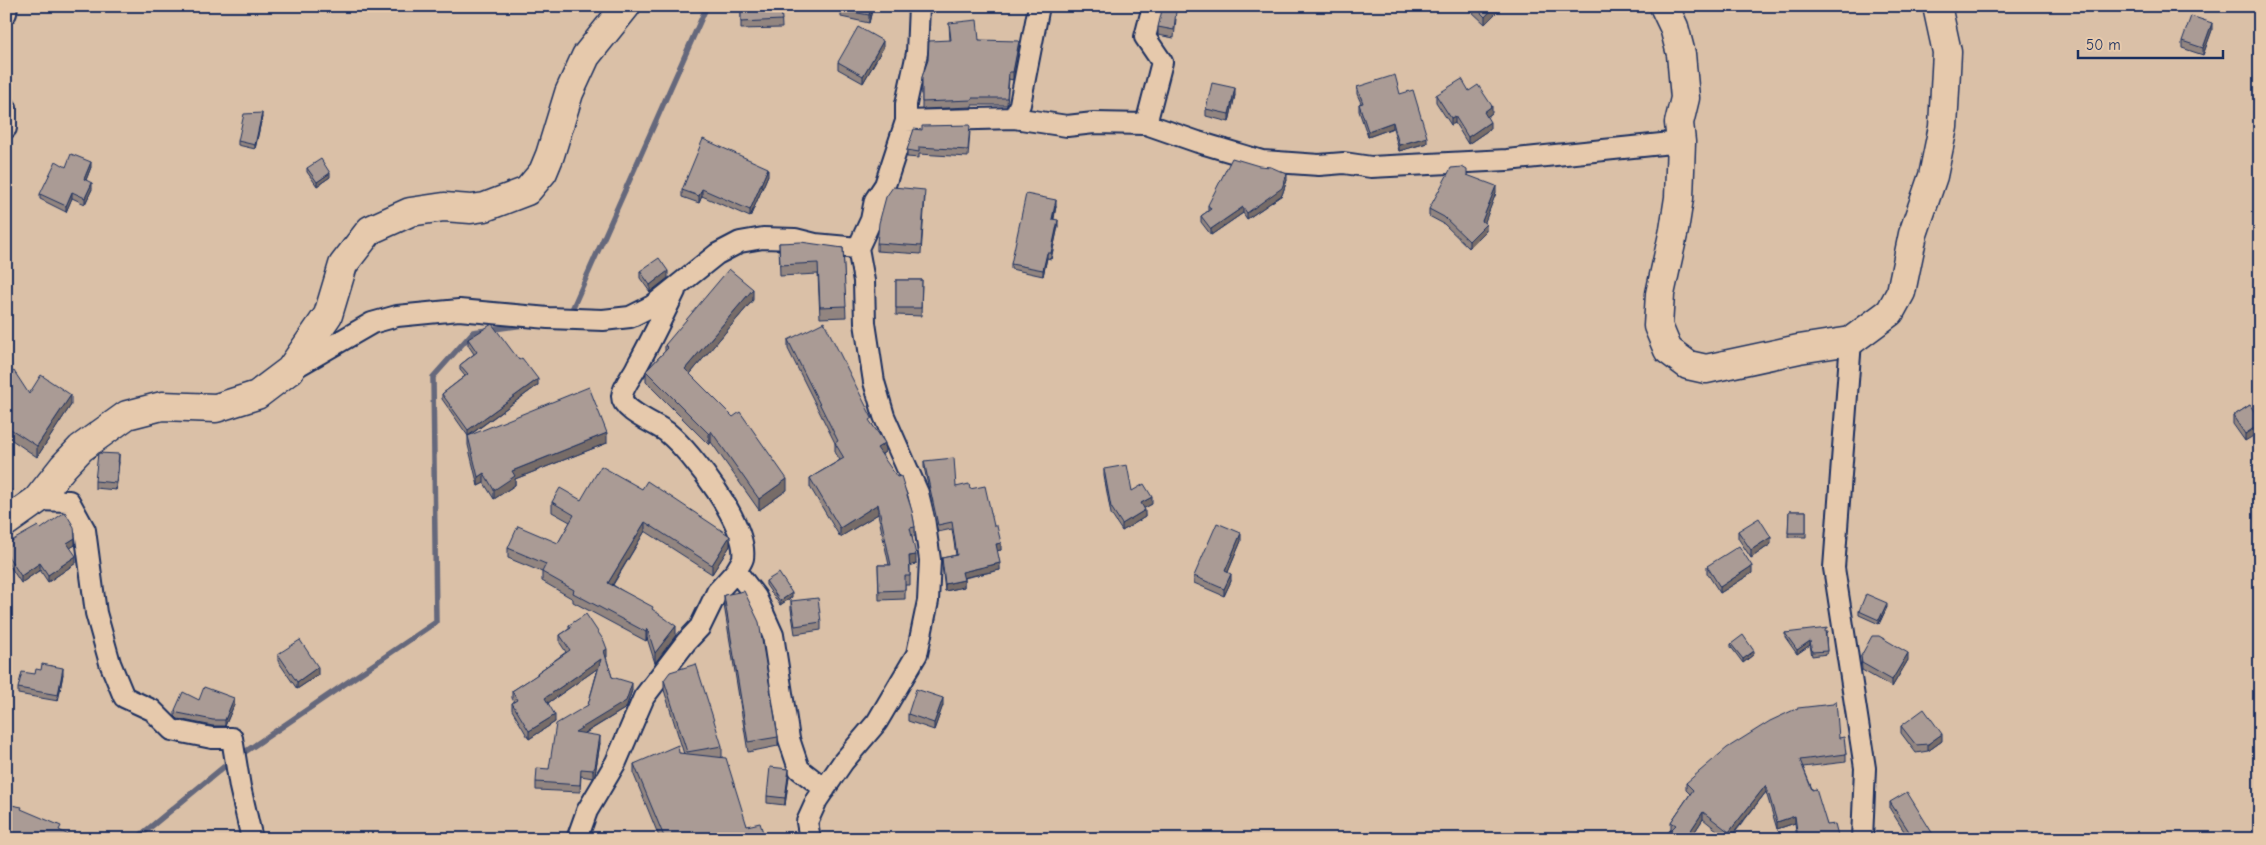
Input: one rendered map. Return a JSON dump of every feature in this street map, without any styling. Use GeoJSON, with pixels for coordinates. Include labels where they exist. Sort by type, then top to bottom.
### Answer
{"type":"FeatureCollection","features":[{"type":"Feature","properties":{"kind":"main road"},"geometry":{"type":"LineString","coordinates":[[6,522],[38,500],[81,448],[127,415],[162,406],[216,408],[257,395],[290,370],[328,315],[343,265],[370,230],[410,212],[444,207],[471,210],[485,207],[527,191],[543,172],[568,93],[586,56],[626,6]]}},
{"type":"Feature","properties":{"kind":"main road"},"geometry":{"type":"LineString","coordinates":[[1664,6],[1674,27],[1682,54],[1685,98],[1679,122],[1681,142],[1675,222],[1663,274],[1658,326],[1668,350],[1688,365],[1706,369],[1798,349],[1851,341],[1890,312],[1901,292],[1913,234],[1934,176],[1943,127],[1943,95],[1947,52],[1937,6]]}},
{"type":"Feature","properties":{"kind":"street"},"geometry":{"type":"LineString","coordinates":[[6,13],[7,6]]}},
{"type":"Feature","properties":{"kind":"street"},"geometry":{"type":"LineString","coordinates":[[810,839],[807,822],[816,800],[843,762],[877,722],[917,654],[928,601],[930,560],[924,518],[918,493],[884,416],[874,382],[865,323],[864,281],[858,248],[871,220],[875,200],[885,185],[906,122],[906,104],[917,53],[919,6]]}},
{"type":"Feature","properties":{"kind":"street"},"geometry":{"type":"LineString","coordinates":[[1014,118],[1020,104],[1039,6]]}},
{"type":"Feature","properties":{"kind":"street"},"geometry":{"type":"LineString","coordinates":[[1146,124],[1162,62],[1145,38],[1153,6]]}},
{"type":"Feature","properties":{"kind":"street"},"geometry":{"type":"LineString","coordinates":[[6,108],[6,128]]}},
{"type":"Feature","properties":{"kind":"street"},"geometry":{"type":"LineString","coordinates":[[906,122],[1014,118],[1068,126],[1094,123],[1146,124],[1262,161],[1319,165],[1344,163],[1371,167],[1507,160],[1681,142]]}},
{"type":"Feature","properties":{"kind":"street"},"geometry":{"type":"LineString","coordinates":[[290,370],[372,323],[397,316],[459,310],[548,318],[603,320],[640,313],[677,287],[717,254],[740,242],[763,238],[795,239],[815,244],[858,248]]}},
{"type":"Feature","properties":{"kind":"street"},"geometry":{"type":"LineString","coordinates":[[577,839],[587,811],[616,762],[644,697],[686,642],[700,627],[717,592],[736,571],[743,559],[743,549],[725,504],[683,446],[664,430],[645,421],[626,405],[622,396],[677,287]]}},
{"type":"Feature","properties":{"kind":"street"},"geometry":{"type":"LineString","coordinates":[[1851,341],[1834,568],[1866,768],[1862,839]]}},
{"type":"Feature","properties":{"kind":"street"},"geometry":{"type":"LineString","coordinates":[[38,500],[69,501],[85,530],[96,613],[110,663],[124,697],[152,710],[172,730],[212,738],[232,738],[252,839]]}},
{"type":"Feature","properties":{"kind":"street"},"geometry":{"type":"LineString","coordinates":[[736,571],[756,597],[773,634],[789,739],[799,769],[825,789]]}},
{"type":"Feature","properties":{"kind":"building"},"geometry":{"type":"Polygon","coordinates":[[[741,6],[781,6],[782,20],[741,22],[741,6]]]}},
{"type":"Feature","properties":{"kind":"building"},"geometry":{"type":"Polygon","coordinates":[[[841,6],[871,6],[869,15],[841,10],[841,6]]]}},
{"type":"Feature","properties":{"kind":"building"},"geometry":{"type":"Polygon","coordinates":[[[1474,6],[1495,6],[1485,17],[1474,6]]]}},
{"type":"Feature","properties":{"kind":"building"},"geometry":{"type":"Polygon","coordinates":[[[1162,10],[1176,11],[1174,30],[1158,27],[1162,10]]]}},
{"type":"Feature","properties":{"kind":"building"},"geometry":{"type":"Polygon","coordinates":[[[2191,16],[2212,23],[2203,48],[2182,41],[2191,16]]]}},
{"type":"Feature","properties":{"kind":"building"},"geometry":{"type":"Polygon","coordinates":[[[977,20],[979,40],[1019,41],[1013,72],[1009,72],[1007,98],[972,98],[972,100],[922,102],[922,77],[928,60],[929,41],[951,40],[949,23],[977,20]]]}},
{"type":"Feature","properties":{"kind":"building"},"geometry":{"type":"Polygon","coordinates":[[[858,27],[883,41],[863,76],[838,62],[858,27]]]}},
{"type":"Feature","properties":{"kind":"building"},"geometry":{"type":"Polygon","coordinates":[[[1395,75],[1400,94],[1413,90],[1427,137],[1399,145],[1393,122],[1368,131],[1359,104],[1363,103],[1357,87],[1395,75]]]}},
{"type":"Feature","properties":{"kind":"building"},"geometry":{"type":"Polygon","coordinates":[[[1462,79],[1469,91],[1478,85],[1492,106],[1484,112],[1490,122],[1468,137],[1455,116],[1451,118],[1436,95],[1462,79]]]}},
{"type":"Feature","properties":{"kind":"building"},"geometry":{"type":"Polygon","coordinates":[[[1212,83],[1235,88],[1229,114],[1206,109],[1212,83]]]}},
{"type":"Feature","properties":{"kind":"building"},"geometry":{"type":"Polygon","coordinates":[[[262,113],[255,145],[238,141],[244,114],[262,113]]]}},
{"type":"Feature","properties":{"kind":"building"},"geometry":{"type":"Polygon","coordinates":[[[970,125],[968,150],[919,147],[919,152],[907,150],[914,129],[922,130],[922,126],[970,125]]]}},
{"type":"Feature","properties":{"kind":"building"},"geometry":{"type":"Polygon","coordinates":[[[703,139],[768,168],[750,210],[702,189],[699,196],[682,190],[703,139]]]}},
{"type":"Feature","properties":{"kind":"building"},"geometry":{"type":"Polygon","coordinates":[[[71,154],[91,162],[84,179],[92,183],[85,198],[72,192],[66,206],[40,194],[56,161],[66,167],[71,154]]]}},
{"type":"Feature","properties":{"kind":"building"},"geometry":{"type":"Polygon","coordinates":[[[1232,158],[1259,166],[1271,167],[1287,174],[1282,188],[1247,213],[1243,207],[1211,229],[1201,216],[1211,209],[1208,205],[1232,158]]]}},
{"type":"Feature","properties":{"kind":"building"},"geometry":{"type":"Polygon","coordinates":[[[321,159],[330,173],[317,182],[307,168],[321,159]]]}},
{"type":"Feature","properties":{"kind":"building"},"geometry":{"type":"Polygon","coordinates":[[[1462,167],[1467,170],[1467,175],[1496,186],[1482,221],[1486,224],[1469,241],[1444,217],[1429,209],[1451,168],[1462,167]]]}},
{"type":"Feature","properties":{"kind":"building"},"geometry":{"type":"Polygon","coordinates":[[[893,187],[925,190],[921,246],[877,243],[879,223],[886,197],[893,187]]]}},
{"type":"Feature","properties":{"kind":"building"},"geometry":{"type":"Polygon","coordinates":[[[1026,194],[1056,200],[1052,219],[1058,220],[1051,253],[1047,253],[1043,270],[1011,264],[1026,194]]]}},
{"type":"Feature","properties":{"kind":"building"},"geometry":{"type":"Polygon","coordinates":[[[801,242],[843,248],[846,306],[820,307],[818,263],[780,265],[779,243],[801,242]]]}},
{"type":"Feature","properties":{"kind":"building"},"geometry":{"type":"Polygon","coordinates":[[[659,258],[668,271],[650,285],[640,271],[659,258]]]}},
{"type":"Feature","properties":{"kind":"building"},"geometry":{"type":"Polygon","coordinates":[[[729,269],[753,289],[685,369],[733,417],[740,412],[787,479],[759,499],[711,431],[709,434],[646,371],[668,348],[665,345],[729,269]]]}},
{"type":"Feature","properties":{"kind":"building"},"geometry":{"type":"Polygon","coordinates":[[[896,280],[922,280],[921,308],[896,308],[896,280]]]}},
{"type":"Feature","properties":{"kind":"building"},"geometry":{"type":"Polygon","coordinates":[[[824,322],[872,418],[869,420],[885,443],[877,448],[897,477],[901,476],[912,511],[915,527],[910,528],[916,555],[909,556],[910,576],[905,576],[905,590],[879,591],[878,565],[891,565],[878,504],[840,528],[810,478],[844,458],[835,443],[838,441],[788,340],[824,322]]]}},
{"type":"Feature","properties":{"kind":"building"},"geometry":{"type":"Polygon","coordinates":[[[492,324],[519,360],[522,358],[538,379],[468,430],[442,394],[468,374],[460,365],[477,352],[468,339],[492,324]]]}},
{"type":"Feature","properties":{"kind":"building"},"geometry":{"type":"Polygon","coordinates":[[[14,371],[29,394],[41,375],[71,395],[37,446],[6,426],[6,421],[9,417],[6,412],[6,376],[14,371]]]}},
{"type":"Feature","properties":{"kind":"building"},"geometry":{"type":"Polygon","coordinates":[[[589,387],[607,433],[512,471],[515,476],[494,490],[484,473],[478,477],[468,436],[589,387]]]}},
{"type":"Feature","properties":{"kind":"building"},"geometry":{"type":"Polygon","coordinates":[[[2250,405],[2260,420],[2260,424],[2245,434],[2233,416],[2250,405]]]}},
{"type":"Feature","properties":{"kind":"building"},"geometry":{"type":"Polygon","coordinates":[[[98,453],[119,454],[116,483],[95,481],[98,453]]]}},
{"type":"Feature","properties":{"kind":"building"},"geometry":{"type":"Polygon","coordinates":[[[954,458],[956,487],[969,484],[970,489],[985,486],[994,526],[997,526],[1001,543],[996,544],[1000,563],[962,572],[964,580],[945,584],[942,558],[957,555],[952,522],[938,525],[924,461],[954,458]]]}},
{"type":"Feature","properties":{"kind":"building"},"geometry":{"type":"Polygon","coordinates":[[[1127,465],[1132,491],[1144,484],[1152,497],[1141,503],[1145,510],[1122,524],[1111,507],[1104,469],[1127,465]]]}},
{"type":"Feature","properties":{"kind":"building"},"geometry":{"type":"Polygon","coordinates":[[[601,466],[642,489],[647,481],[730,536],[712,565],[645,522],[608,583],[653,607],[652,609],[676,626],[655,653],[647,628],[646,632],[573,593],[574,590],[542,572],[546,564],[508,548],[518,526],[558,543],[574,515],[552,502],[560,488],[581,500],[601,466]]]}},
{"type":"Feature","properties":{"kind":"building"},"geometry":{"type":"Polygon","coordinates":[[[6,482],[12,491],[6,495],[6,482]]]}},
{"type":"Feature","properties":{"kind":"building"},"geometry":{"type":"Polygon","coordinates":[[[1789,511],[1806,511],[1806,533],[1788,533],[1789,511]]]}},
{"type":"Feature","properties":{"kind":"building"},"geometry":{"type":"Polygon","coordinates":[[[65,512],[74,527],[75,538],[67,543],[76,556],[48,575],[40,563],[21,576],[6,553],[6,544],[38,526],[41,529],[65,512]]]}},
{"type":"Feature","properties":{"kind":"building"},"geometry":{"type":"Polygon","coordinates":[[[1759,518],[1771,537],[1751,550],[1738,531],[1759,518]]]}},
{"type":"Feature","properties":{"kind":"building"},"geometry":{"type":"Polygon","coordinates":[[[1217,523],[1241,533],[1225,571],[1231,574],[1224,589],[1194,576],[1217,523]]]}},
{"type":"Feature","properties":{"kind":"building"},"geometry":{"type":"Polygon","coordinates":[[[1739,546],[1752,566],[1720,587],[1707,566],[1739,546]]]}},
{"type":"Feature","properties":{"kind":"building"},"geometry":{"type":"Polygon","coordinates":[[[779,573],[792,593],[780,601],[766,581],[779,573]]]}},
{"type":"Feature","properties":{"kind":"building"},"geometry":{"type":"Polygon","coordinates":[[[744,591],[759,622],[778,737],[748,742],[724,595],[744,591]]]}},
{"type":"Feature","properties":{"kind":"building"},"geometry":{"type":"Polygon","coordinates":[[[1866,594],[1887,603],[1879,620],[1859,611],[1866,594]]]}},
{"type":"Feature","properties":{"kind":"building"},"geometry":{"type":"Polygon","coordinates":[[[818,598],[821,622],[795,626],[791,601],[818,598]]]}},
{"type":"Feature","properties":{"kind":"building"},"geometry":{"type":"Polygon","coordinates":[[[586,614],[604,641],[607,649],[604,651],[612,677],[632,683],[626,701],[575,732],[600,736],[595,767],[593,770],[581,769],[580,785],[536,782],[537,768],[549,769],[556,724],[588,705],[601,659],[545,698],[555,715],[529,731],[512,703],[517,700],[512,691],[570,650],[560,635],[571,628],[569,625],[586,614]]]}},
{"type":"Feature","properties":{"kind":"building"},"geometry":{"type":"Polygon","coordinates":[[[1828,628],[1825,630],[1827,651],[1812,652],[1810,641],[1797,650],[1785,633],[1828,628]]]}},
{"type":"Feature","properties":{"kind":"building"},"geometry":{"type":"Polygon","coordinates":[[[1743,635],[1754,651],[1743,659],[1731,644],[1743,635]]]}},
{"type":"Feature","properties":{"kind":"building"},"geometry":{"type":"Polygon","coordinates":[[[1872,636],[1879,636],[1908,653],[1892,680],[1862,663],[1861,656],[1872,636]]]}},
{"type":"Feature","properties":{"kind":"building"},"geometry":{"type":"Polygon","coordinates":[[[300,640],[318,667],[297,682],[278,654],[300,640]]]}},
{"type":"Feature","properties":{"kind":"building"},"geometry":{"type":"Polygon","coordinates":[[[42,664],[63,668],[58,695],[18,688],[22,672],[35,674],[36,669],[41,670],[42,664]]]}},
{"type":"Feature","properties":{"kind":"building"},"geometry":{"type":"Polygon","coordinates":[[[696,664],[722,746],[687,752],[664,680],[670,672],[696,664]]]}},
{"type":"Feature","properties":{"kind":"building"},"geometry":{"type":"Polygon","coordinates":[[[204,687],[234,698],[225,720],[213,720],[178,713],[175,710],[183,692],[199,700],[204,687]]]}},
{"type":"Feature","properties":{"kind":"building"},"geometry":{"type":"Polygon","coordinates":[[[916,689],[943,698],[934,723],[908,714],[916,689]]]}},
{"type":"Feature","properties":{"kind":"building"},"geometry":{"type":"Polygon","coordinates":[[[1836,700],[1839,738],[1844,737],[1846,754],[1800,760],[1812,790],[1816,789],[1827,825],[1835,824],[1839,839],[1798,839],[1795,816],[1777,822],[1766,785],[1729,832],[1703,812],[1685,839],[1668,839],[1665,836],[1676,825],[1671,822],[1693,790],[1686,783],[1727,748],[1770,721],[1798,708],[1833,704],[1836,700]]]}},
{"type":"Feature","properties":{"kind":"building"},"geometry":{"type":"Polygon","coordinates":[[[1924,709],[1942,734],[1928,744],[1916,745],[1901,726],[1924,709]]]}},
{"type":"Feature","properties":{"kind":"building"},"geometry":{"type":"Polygon","coordinates":[[[678,745],[679,753],[726,758],[747,826],[760,823],[765,839],[665,839],[634,764],[678,745]]]}},
{"type":"Feature","properties":{"kind":"building"},"geometry":{"type":"Polygon","coordinates":[[[770,767],[789,769],[785,798],[767,796],[770,767]]]}},
{"type":"Feature","properties":{"kind":"building"},"geometry":{"type":"Polygon","coordinates":[[[1907,792],[1936,839],[1914,839],[1890,802],[1907,792]]]}},
{"type":"Feature","properties":{"kind":"building"},"geometry":{"type":"Polygon","coordinates":[[[6,804],[22,807],[21,809],[61,826],[59,830],[76,839],[6,838],[6,804]]]}},
{"type":"Feature","properties":{"kind":"waterway"},"geometry":{"type":"LineString","coordinates":[[570,314],[707,6]]}},
{"type":"Feature","properties":{"kind":"waterway"},"geometry":{"type":"LineString","coordinates":[[239,756],[436,622],[433,377],[473,332],[524,325]]}},
{"type":"Feature","properties":{"kind":"waterway"},"geometry":{"type":"LineString","coordinates":[[136,839],[231,761]]}}]}
